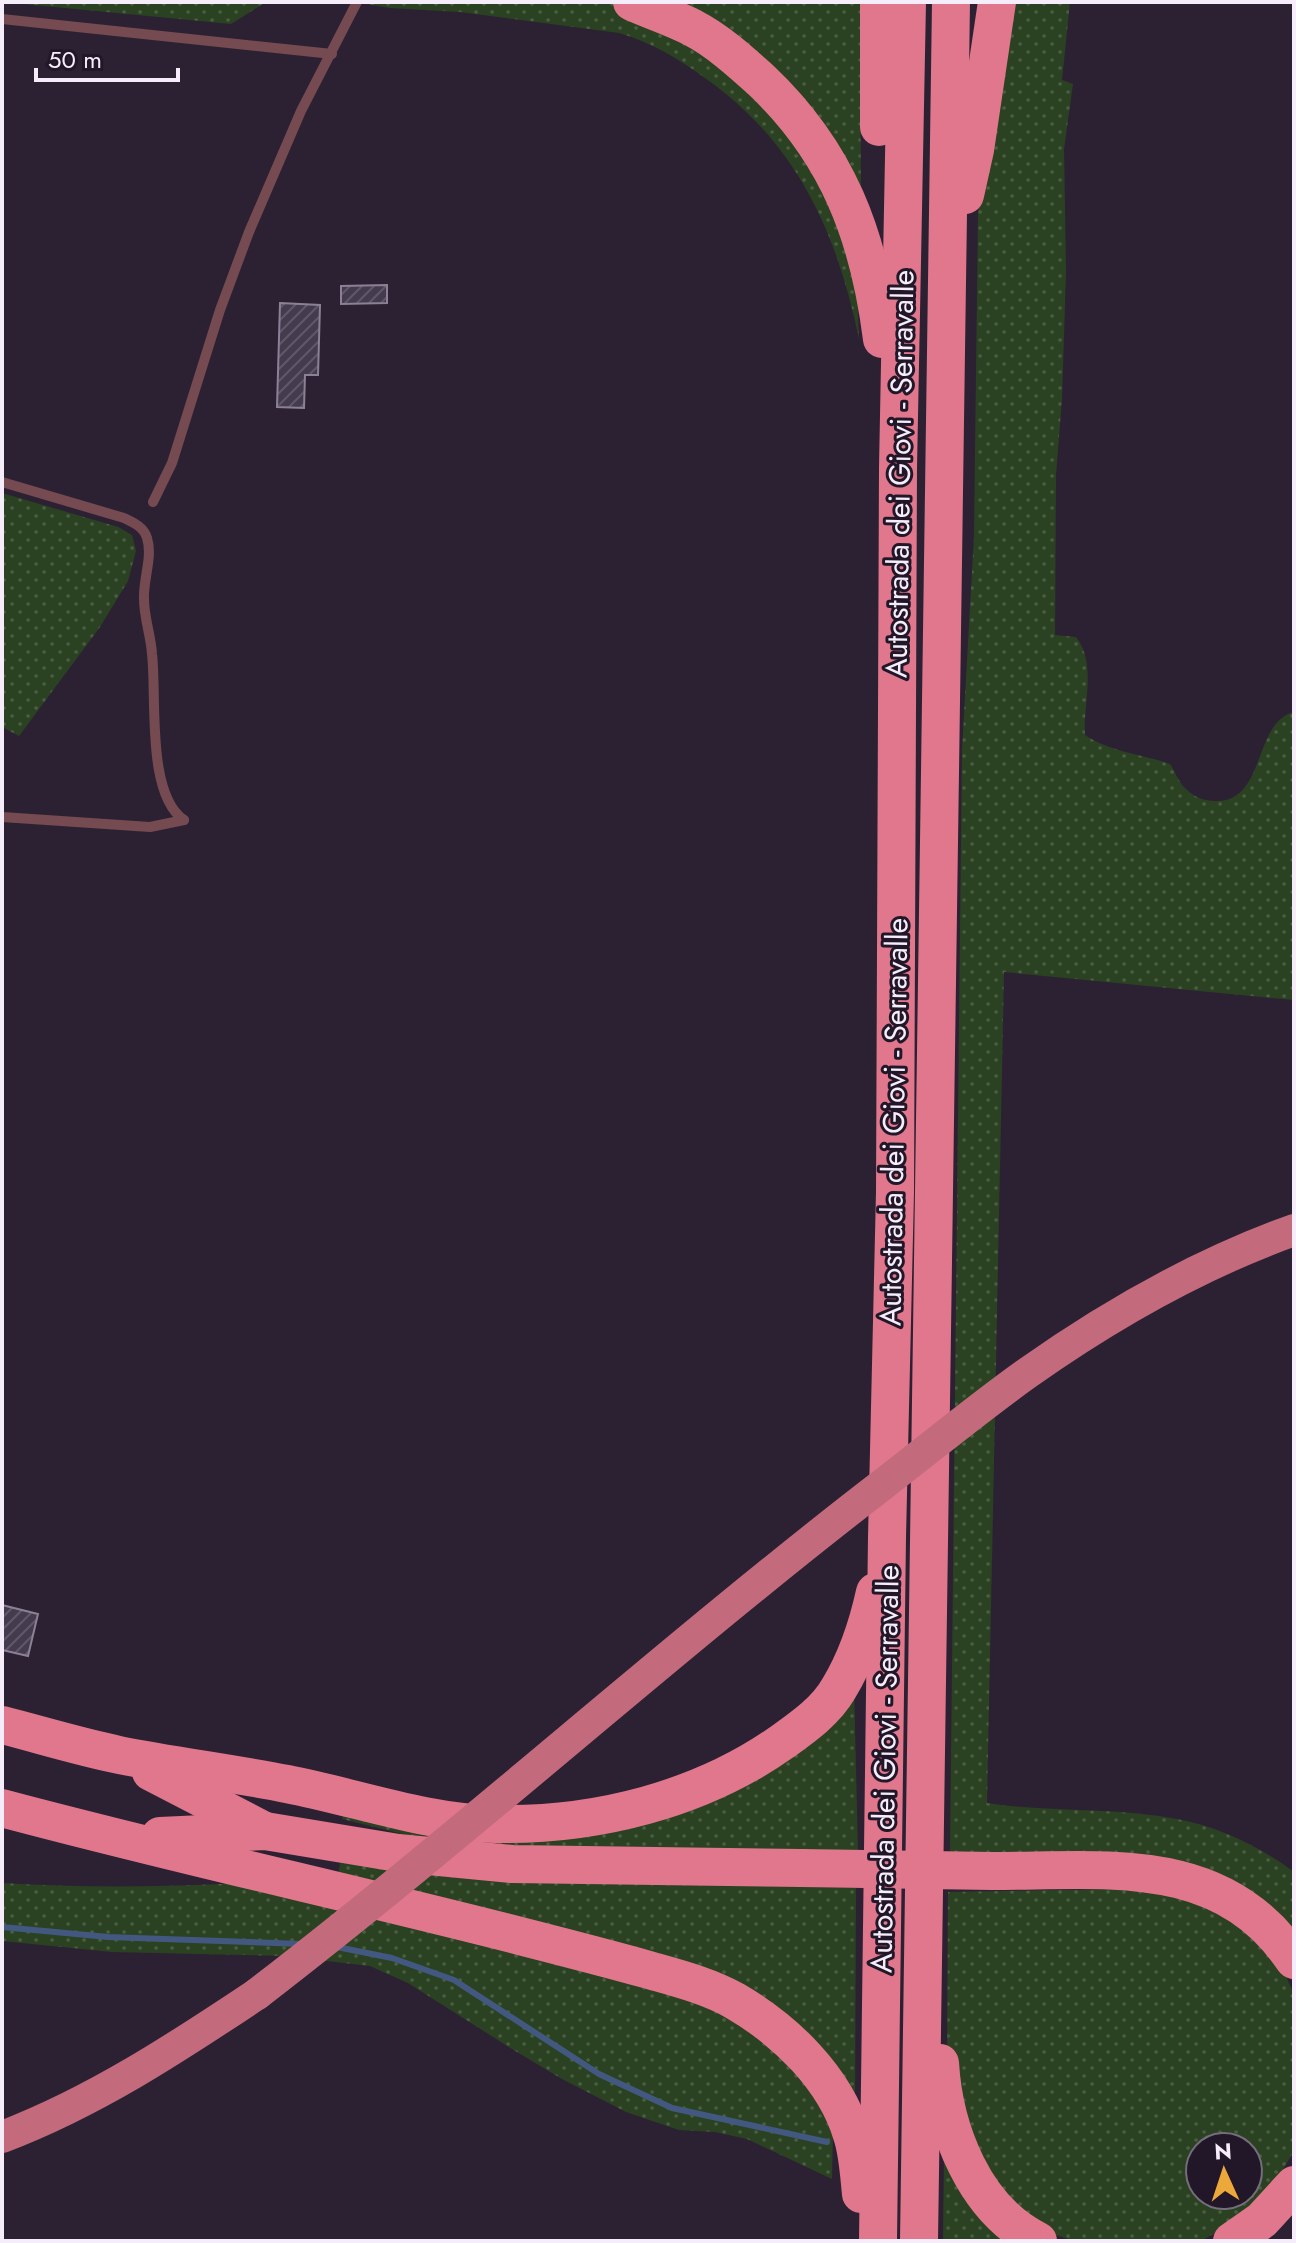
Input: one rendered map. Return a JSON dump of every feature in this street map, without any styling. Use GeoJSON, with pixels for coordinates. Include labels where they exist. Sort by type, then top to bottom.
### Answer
{"type":"FeatureCollection","features":[{"type":"Feature","properties":{"kind":"highway"},"geometry":{"type":"LineString","coordinates":[[632,2],[694,28],[741,62],[788,106],[822,150],[865,247],[876,291],[898,468]]}},
{"type":"Feature","properties":{"kind":"highway"},"geometry":{"type":"LineString","coordinates":[[879,2],[879,215],[884,281],[883,350]]}},
{"type":"Feature","properties":{"kind":"highway","name":"Autostrada dei Giovi - Serravalle"},"geometry":{"type":"LineString","coordinates":[[878,2241],[895,1176],[898,468],[907,2]]}},
{"type":"Feature","properties":{"kind":"highway","name":"Autostrada dei Giovi - Serravalle"},"geometry":{"type":"LineString","coordinates":[[919,2241],[951,2]]}},
{"type":"Feature","properties":{"kind":"highway"},"geometry":{"type":"LineString","coordinates":[[946,280],[975,150],[997,2]]}},
{"type":"Feature","properties":{"kind":"highway"},"geometry":{"type":"LineString","coordinates":[[2,1725],[118,1755],[288,1784],[426,1816],[493,1824],[571,1821],[648,1805],[711,1782],[766,1754],[809,1723],[838,1690],[860,1642],[871,1610],[887,1537]]}},
{"type":"Feature","properties":{"kind":"highway"},"geometry":{"type":"LineString","coordinates":[[118,1755],[265,1831]]}},
{"type":"Feature","properties":{"kind":"highway"},"geometry":{"type":"LineString","coordinates":[[924,1791],[940,1979],[942,2089],[950,2130],[968,2168],[992,2204],[1024,2234],[1038,2241]]}},
{"type":"Feature","properties":{"kind":"highway"},"geometry":{"type":"LineString","coordinates":[[2,1808],[113,1838],[595,1955],[688,1981],[733,2000],[772,2026],[804,2056],[830,2087],[852,2134],[866,2241]]}},
{"type":"Feature","properties":{"kind":"highway"},"geometry":{"type":"LineString","coordinates":[[113,1838],[265,1831],[398,1853],[512,1864],[1130,1871],[1181,1878],[1224,1895],[1257,1917],[1294,1960]]}},
{"type":"Feature","properties":{"kind":"highway"},"geometry":{"type":"LineString","coordinates":[[1232,2241],[1262,2220],[1294,2185]]}},
{"type":"Feature","properties":{"kind":"main road"},"geometry":{"type":"LineString","coordinates":[[2,2137],[100,2092],[257,1994],[350,1923],[817,1535],[1027,1374],[1168,1286],[1294,1230]]}},
{"type":"Feature","properties":{"kind":"lane"},"geometry":{"type":"LineString","coordinates":[[153,502],[172,463],[208,345],[244,243],[301,111],[357,2]]}},
{"type":"Feature","properties":{"kind":"lane"},"geometry":{"type":"LineString","coordinates":[[2,19],[332,54]]}},
{"type":"Feature","properties":{"kind":"lane"},"geometry":{"type":"LineString","coordinates":[[2,482],[124,518],[144,532],[149,551],[144,607],[153,658],[160,769],[167,802],[175,814],[184,820],[150,827],[2,817]]}},
{"type":"Feature","properties":{"kind":"green space"},"geometry":{"type":"Polygon","coordinates":[[[3,2],[266,2],[231,24],[3,2]]]}},
{"type":"Feature","properties":{"kind":"green space"},"geometry":{"type":"Polygon","coordinates":[[[367,2],[610,2],[656,19],[716,54],[808,153],[856,264],[859,339],[838,262],[808,192],[788,160],[764,131],[737,103],[695,71],[653,46],[619,33],[460,12],[390,8],[367,2]]]}},
{"type":"Feature","properties":{"kind":"green space"},"geometry":{"type":"Polygon","coordinates":[[[671,2],[860,2],[861,200],[671,2]]]}},
{"type":"Feature","properties":{"kind":"green space"},"geometry":{"type":"Polygon","coordinates":[[[1002,2],[1070,2],[1062,80],[1073,84],[1064,149],[1066,271],[1056,475],[1055,635],[1076,637],[1086,659],[1085,735],[1115,749],[1170,764],[1183,786],[1202,799],[1216,801],[1232,798],[1244,789],[1272,730],[1281,719],[1294,712],[1294,1000],[1004,972],[987,1803],[1154,1815],[1209,1827],[1239,1839],[1294,1872],[1294,1937],[1274,1914],[950,1853],[962,750],[974,536],[978,215],[985,130],[1002,2]]]}},
{"type":"Feature","properties":{"kind":"green space"},"geometry":{"type":"Polygon","coordinates":[[[2,493],[118,527],[132,535],[136,551],[128,581],[100,627],[19,736],[2,727],[2,493]]]}},
{"type":"Feature","properties":{"kind":"green space"},"geometry":{"type":"Polygon","coordinates":[[[854,1687],[858,1852],[460,1848],[342,1819],[347,1805],[656,1813],[854,1687]]]}},
{"type":"Feature","properties":{"kind":"green space"},"geometry":{"type":"Polygon","coordinates":[[[340,1863],[497,1880],[856,1888],[855,2108],[814,2044],[338,1877],[340,1863]]]}},
{"type":"Feature","properties":{"kind":"green space"},"geometry":{"type":"Polygon","coordinates":[[[2,1883],[122,1886],[241,1883],[716,2001],[788,2051],[833,2128],[832,2179],[747,2139],[715,2132],[679,2130],[626,2112],[562,2079],[408,1983],[370,1966],[284,1956],[112,1952],[2,1941],[2,1883]]]}},
{"type":"Feature","properties":{"kind":"green space"},"geometry":{"type":"Polygon","coordinates":[[[1127,1889],[1176,1895],[1212,1909],[1252,1935],[1283,1970],[1294,1994],[1294,2151],[1264,2201],[1264,2131],[1184,2131],[1184,2211],[1250,2211],[1201,2241],[1074,2241],[1016,2214],[980,2169],[947,2074],[948,1892],[1127,1889]]]}},
{"type":"Feature","properties":{"kind":"green space"},"geometry":{"type":"Polygon","coordinates":[[[944,2158],[1015,2241],[943,2241],[944,2158]]]}},
{"type":"Feature","properties":{"kind":"building"},"geometry":{"type":"Polygon","coordinates":[[[387,285],[387,303],[341,304],[341,286],[387,285]]]}},
{"type":"Feature","properties":{"kind":"building"},"geometry":{"type":"Polygon","coordinates":[[[280,303],[320,305],[318,375],[305,375],[304,408],[277,407],[280,303]]]}},
{"type":"Feature","properties":{"kind":"building"},"geometry":{"type":"Polygon","coordinates":[[[2,1605],[38,1614],[28,1656],[2,1650],[2,1605]]]}},
{"type":"Feature","properties":{"kind":"waterway"},"geometry":{"type":"LineString","coordinates":[[2,1927],[108,1937],[302,1944]]}},
{"type":"Feature","properties":{"kind":"waterway"},"geometry":{"type":"LineString","coordinates":[[337,1947],[392,1958],[454,1980],[599,2074],[672,2108],[827,2142]]}}]}
